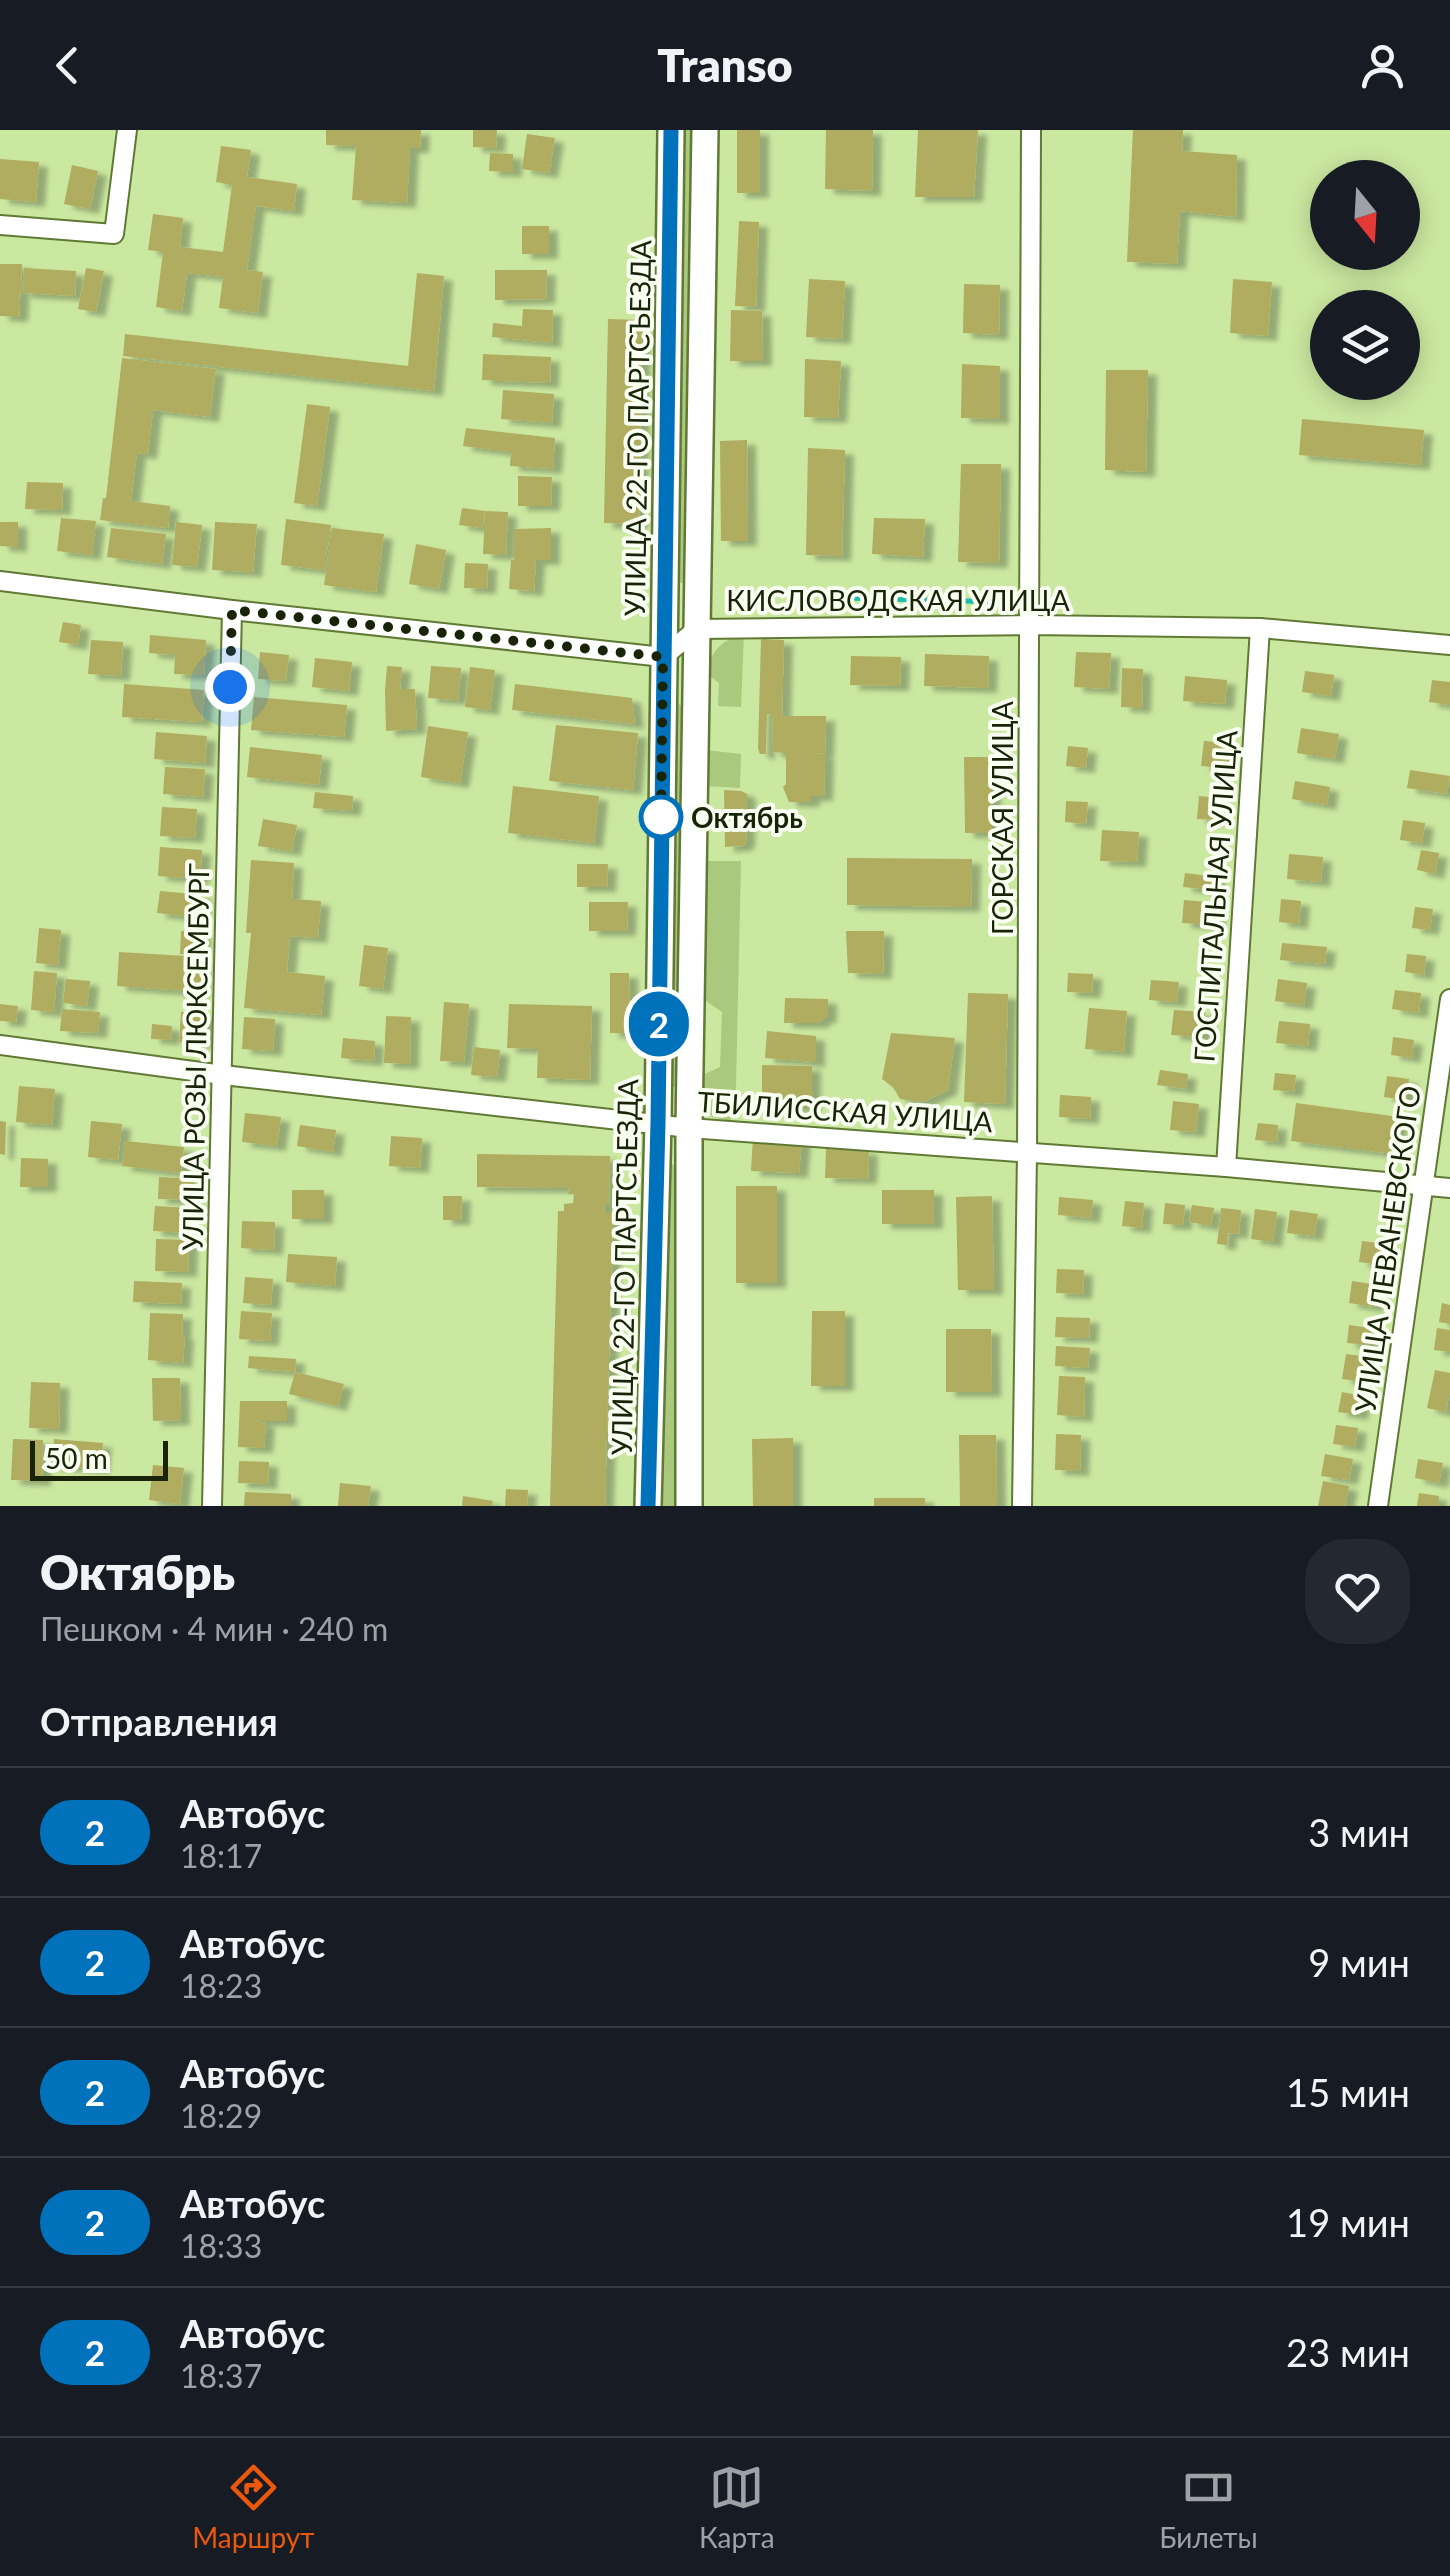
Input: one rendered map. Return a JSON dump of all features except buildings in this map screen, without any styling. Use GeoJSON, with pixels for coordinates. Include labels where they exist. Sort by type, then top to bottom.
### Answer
{"type":"FeatureCollection","features":[{"type":"Feature","properties":{"kind":"main road","name":"УЛИЦА 22-ГО ПАРТСЪЕЗДА"},"geometry":{"type":"LineString","coordinates":[[648,1506],[658,1123],[671,130]]}},
{"type":"Feature","properties":{"kind":"main road"},"geometry":{"type":"LineString","coordinates":[[689,1506],[689,1128],[705,130]]}},
{"type":"Feature","properties":{"kind":"street"},"geometry":{"type":"LineString","coordinates":[[0,225],[114,234],[127,130]]}},
{"type":"Feature","properties":{"kind":"street","name":"ГОРСКАЯ УЛИЦА"},"geometry":{"type":"LineString","coordinates":[[1022,1506],[1028,1152],[1032,130]]}},
{"type":"Feature","properties":{"kind":"street"},"geometry":{"type":"LineString","coordinates":[[0,581],[663,657]]}},
{"type":"Feature","properties":{"kind":"street","name":"УЛИЦА РОЗЫ ЛЮКСЕМБУРГ"},"geometry":{"type":"LineString","coordinates":[[212,1506],[232,610]]}},
{"type":"Feature","properties":{"kind":"street","name":"КИСЛОВОДСКАЯ УЛИЦА"},"geometry":{"type":"LineString","coordinates":[[663,657],[697,629],[1031,625],[1260,628],[1450,645]]}},
{"type":"Feature","properties":{"kind":"street","name":"ГОСПИТАЛЬНАЯ УЛИЦА"},"geometry":{"type":"LineString","coordinates":[[1226,1167],[1260,628]]}},
{"type":"Feature","properties":{"kind":"street","name":"УЛИЦА ЛЕВАНЕВСКОГО"},"geometry":{"type":"LineString","coordinates":[[1378,1506],[1450,999]]}},
{"type":"Feature","properties":{"kind":"street","name":"ТБИЛИССКАЯ УЛИЦА"},"geometry":{"type":"LineString","coordinates":[[0,1046],[689,1128],[1226,1167],[1450,1188]]}},
{"type":"Feature","properties":{"kind":"green space"},"geometry":{"type":"Polygon","coordinates":[[[680,130],[692,130],[684,583],[672,582],[680,130]]]}},
{"type":"Feature","properties":{"kind":"green space"},"geometry":{"type":"Polygon","coordinates":[[[744,634],[741,707],[718,706],[719,683],[708,675],[711,660],[723,644],[744,634]]]}},
{"type":"Feature","properties":{"kind":"green space"},"geometry":{"type":"Polygon","coordinates":[[[679,704],[686,711],[680,1066],[675,1087],[667,1086],[674,709],[679,704]]]}},
{"type":"Feature","properties":{"kind":"green space"},"geometry":{"type":"Polygon","coordinates":[[[706,750],[741,754],[740,788],[704,786],[706,750]]]}},
{"type":"Feature","properties":{"kind":"green space"},"geometry":{"type":"Polygon","coordinates":[[[708,861],[741,861],[736,1088],[731,1121],[712,1117],[699,1095],[700,1076],[720,1067],[722,1012],[703,999],[708,861]]]}},
{"type":"Feature","properties":{"kind":"green space"},"geometry":{"type":"Polygon","coordinates":[[[670,1163],[678,1167],[680,1174],[674,1506],[661,1506],[665,1172],[670,1163]]]}},
{"type":"Feature","properties":{"kind":"waterway"},"geometry":{"type":"LineString","coordinates":[[842,598],[1004,602]]}},
{"type":"Feature","properties":{"kind":"bus line","name":"2"},"geometry":{"type":"LineString","coordinates":[[648,1506],[658,1123],[671,130]]}},
{"type":"Feature","properties":{"kind":"place","name":"Октябрь"},"geometry":{"type":"Point","coordinates":[661,817]}},
{"type":"Feature","properties":{"kind":"route"},"geometry":{"type":"LineString","coordinates":[[230,687],[232,610],[663,657],[661,817]]}}]}
